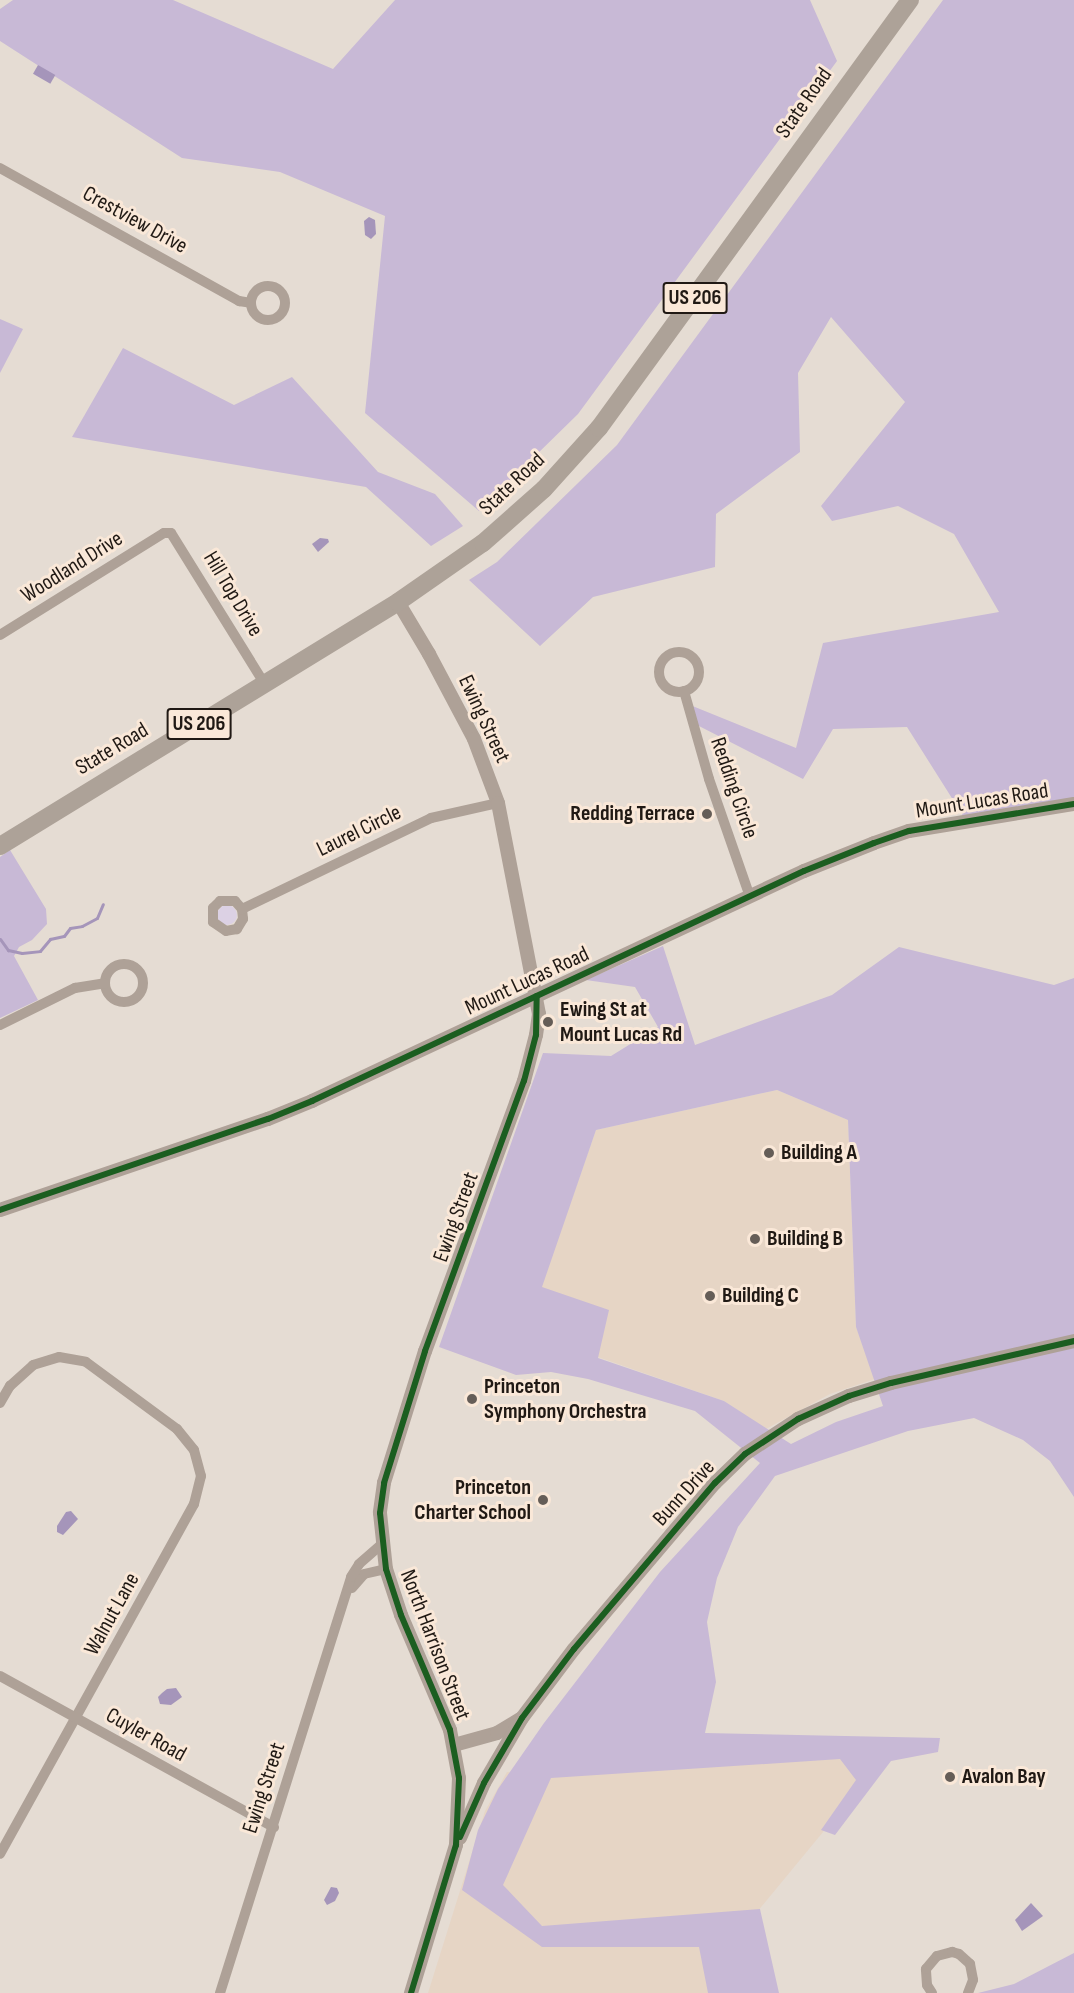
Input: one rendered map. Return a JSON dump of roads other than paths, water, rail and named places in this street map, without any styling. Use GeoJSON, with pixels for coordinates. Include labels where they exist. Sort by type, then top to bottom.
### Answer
{"type":"FeatureCollection","features":[{"type":"Feature","properties":{"kind":"highway","name":"State Road"},"geometry":{"type":"LineString","coordinates":[[0,846],[398,602],[483,543],[510,520],[569,463],[599,428],[719,266],[910,0]]}},
{"type":"Feature","properties":{"kind":"street","name":"Crestview Drive"},"geometry":{"type":"LineString","coordinates":[[0,168],[239,301],[251,303]]}},
{"type":"Feature","properties":{"kind":"street","name":"Woodland Drive"},"geometry":{"type":"LineString","coordinates":[[0,634],[164,533]]}},
{"type":"Feature","properties":{"kind":"street","name":"Hill Top Drive"},"geometry":{"type":"LineString","coordinates":[[164,533],[175,536],[264,683]]}},
{"type":"Feature","properties":{"kind":"street","name":"Ewing Street"},"geometry":{"type":"LineString","coordinates":[[393,1448],[524,1081],[536,1035],[537,996],[498,803],[474,739],[429,654],[398,602]]}},
{"type":"Feature","properties":{"kind":"street","name":"Redding Circle"},"geometry":{"type":"LineString","coordinates":[[684,691],[709,779],[750,897]]}},
{"type":"Feature","properties":{"kind":"street","name":"Laurel Circle"},"geometry":{"type":"LineString","coordinates":[[242,909],[431,818],[498,803]]}},
{"type":"Feature","properties":{"kind":"street","name":"Mount Lucas Road"},"geometry":{"type":"LineString","coordinates":[[0,1210],[268,1119],[829,861],[909,831],[1074,804]]}},
{"type":"Feature","properties":{"kind":"street"},"geometry":{"type":"LineString","coordinates":[[0,1025],[75,988],[105,983]]}},
{"type":"Feature","properties":{"kind":"street","name":"Bunn Drive"},"geometry":{"type":"LineString","coordinates":[[456,1845],[484,1783],[522,1718],[574,1649],[715,1483],[745,1454],[770,1436],[827,1405],[866,1390],[1074,1341]]}},
{"type":"Feature","properties":{"kind":"street","name":"Walnut Lane"},"geometry":{"type":"LineString","coordinates":[[0,1403],[21,1373],[46,1359],[59,1357],[87,1362],[177,1429],[194,1450],[201,1476],[198,1493],[0,1854]]}},
{"type":"Feature","properties":{"kind":"street","name":"North Harrison Street"},"geometry":{"type":"LineString","coordinates":[[393,1448],[385,1473],[380,1513],[386,1569],[401,1616],[454,1745],[460,1799],[456,1845],[411,1993]]}},
{"type":"Feature","properties":{"kind":"street","name":"Ewing Street"},"geometry":{"type":"LineString","coordinates":[[220,1993],[355,1570],[382,1544]]}},
{"type":"Feature","properties":{"kind":"street","name":"Ewing Street"},"geometry":{"type":"LineString","coordinates":[[347,1596],[364,1574],[386,1569]]}},
{"type":"Feature","properties":{"kind":"street","name":"Cuyler Road"},"geometry":{"type":"LineString","coordinates":[[0,1676],[274,1827]]}},
{"type":"Feature","properties":{"kind":"street","name":"Bunn Drive"},"geometry":{"type":"LineString","coordinates":[[454,1745],[497,1733],[522,1718]]}},
{"type":"Feature","properties":{"kind":"street"},"geometry":{"type":"LineString","coordinates":[[932,1993],[925,1977],[926,1969],[936,1956],[952,1952],[959,1954],[970,1964],[973,1980],[968,1993]]}},
{"type":"Feature","properties":{"kind":"waterway"},"geometry":{"type":"LineString","coordinates":[[0,939],[8,950],[22,953],[40,951],[50,939],[64,936],[70,928],[82,926],[97,918],[103,904]]}},
{"type":"Feature","properties":{"kind":"place","name":"Redding Terrace"},"geometry":{"type":"Point","coordinates":[707,814]}},
{"type":"Feature","properties":{"kind":"place","name":"Ewing St at Mount Lucas Rd"},"geometry":{"type":"Point","coordinates":[548,1022]}},
{"type":"Feature","properties":{"kind":"place","name":"Building A"},"geometry":{"type":"Point","coordinates":[769,1153]}},
{"type":"Feature","properties":{"kind":"place","name":"Building B"},"geometry":{"type":"Point","coordinates":[755,1239]}},
{"type":"Feature","properties":{"kind":"place","name":"Building C"},"geometry":{"type":"Point","coordinates":[710,1296]}},
{"type":"Feature","properties":{"kind":"place","name":"Princeton Symphony Orchestra"},"geometry":{"type":"Point","coordinates":[472,1399]}},
{"type":"Feature","properties":{"kind":"place","name":"Princeton Charter School"},"geometry":{"type":"Point","coordinates":[543,1500]}},
{"type":"Feature","properties":{"kind":"place","name":"Avalon Bay"},"geometry":{"type":"Point","coordinates":[950,1777]}}]}
